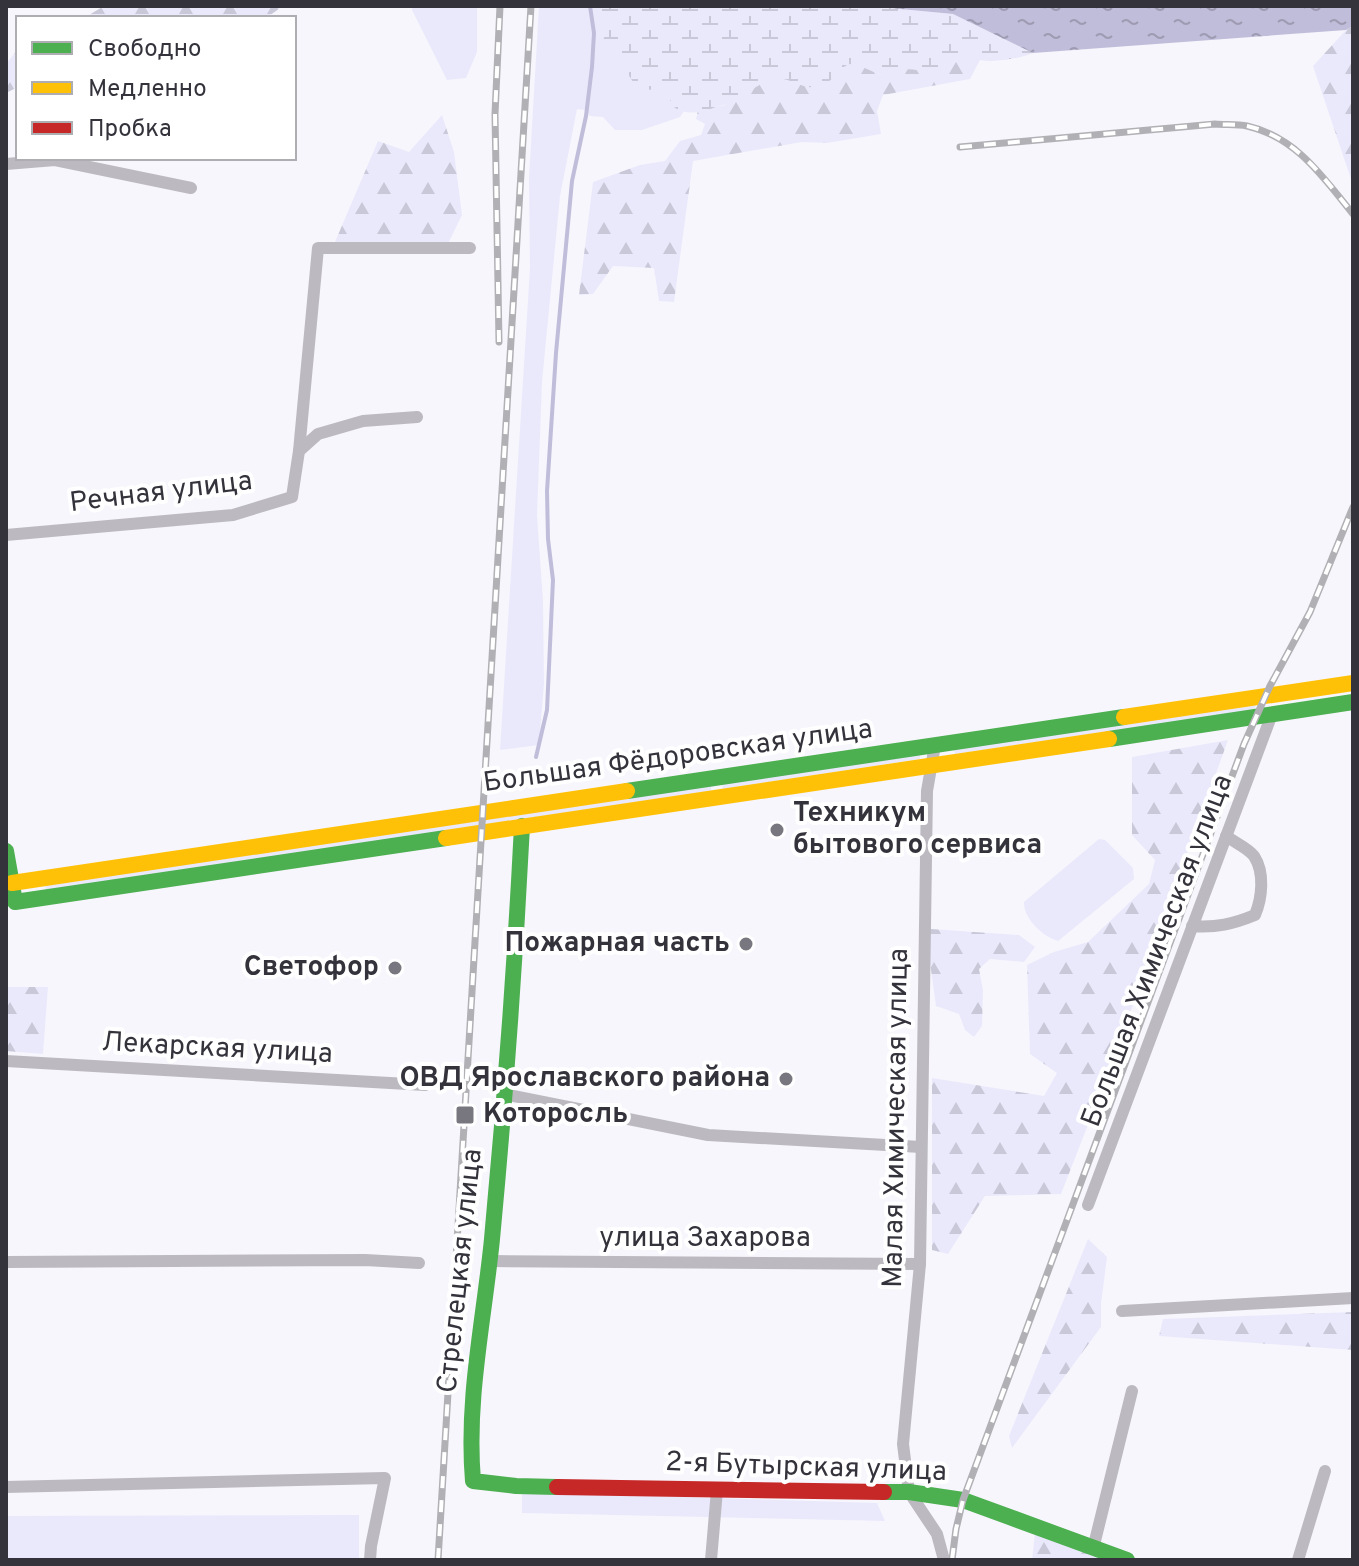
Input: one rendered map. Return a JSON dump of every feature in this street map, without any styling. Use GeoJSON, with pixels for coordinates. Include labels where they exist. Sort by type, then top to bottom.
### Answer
{"type":"FeatureCollection","features":[{"type":"Feature","properties":{"kind":"main road","name":"Большая Фёдоровская улица"},"geometry":{"type":"LineString","coordinates":[[12,883],[1353,683]]}},
{"type":"Feature","properties":{"kind":"main road","name":"Большая Фёдоровская улица"},"geometry":{"type":"LineString","coordinates":[[10,907],[522,826],[1353,702]]}},
{"type":"Feature","properties":{"kind":"main road","name":"Стрелецкая улица"},"geometry":{"type":"LineString","coordinates":[[473,1481],[470,1453],[476,1368],[490,1261],[522,826]]}},
{"type":"Feature","properties":{"kind":"main road"},"geometry":{"type":"LineString","coordinates":[[6,851],[12,883],[10,907]]}},
{"type":"Feature","properties":{"kind":"main road","name":"2-я Бутырская улица"},"geometry":{"type":"LineString","coordinates":[[473,1481],[516,1486],[909,1492],[963,1500],[1127,1560]]}},
{"type":"Feature","properties":{"kind":"street"},"geometry":{"type":"LineString","coordinates":[[6,164],[55,160],[191,188]]}},
{"type":"Feature","properties":{"kind":"street"},"geometry":{"type":"LineString","coordinates":[[299,451],[318,248],[470,248]]}},
{"type":"Feature","properties":{"kind":"street"},"geometry":{"type":"LineString","coordinates":[[299,451],[318,434],[363,421],[417,417]]}},
{"type":"Feature","properties":{"kind":"street","name":"Речная улица"},"geometry":{"type":"LineString","coordinates":[[6,535],[233,515],[292,497],[299,451]]}},
{"type":"Feature","properties":{"kind":"street","name":"Большая Химическая улица"},"geometry":{"type":"LineString","coordinates":[[1088,1205],[1272,714]]}},
{"type":"Feature","properties":{"kind":"street","name":"Малая Химическая улица"},"geometry":{"type":"LineString","coordinates":[[909,1492],[903,1444],[920,1264],[927,806],[935,745]]}},
{"type":"Feature","properties":{"kind":"street"},"geometry":{"type":"LineString","coordinates":[[1192,926],[1217,928],[1232,924],[1255,915],[1260,902],[1262,882],[1253,855],[1226,836]]}},
{"type":"Feature","properties":{"kind":"street","name":"Лекарская улица"},"geometry":{"type":"LineString","coordinates":[[6,1061],[425,1085]]}},
{"type":"Feature","properties":{"kind":"street"},"geometry":{"type":"LineString","coordinates":[[504,1094],[708,1135],[921,1147]]}},
{"type":"Feature","properties":{"kind":"street"},"geometry":{"type":"LineString","coordinates":[[6,1262],[365,1260],[419,1263]]}},
{"type":"Feature","properties":{"kind":"street","name":"улица Захарова"},"geometry":{"type":"LineString","coordinates":[[490,1261],[920,1264]]}},
{"type":"Feature","properties":{"kind":"street"},"geometry":{"type":"LineString","coordinates":[[1122,1311],[1353,1298]]}},
{"type":"Feature","properties":{"kind":"street"},"geometry":{"type":"LineString","coordinates":[[1093,1549],[1132,1391]]}},
{"type":"Feature","properties":{"kind":"street"},"geometry":{"type":"LineString","coordinates":[[1298,1560],[1325,1471]]}},
{"type":"Feature","properties":{"kind":"street"},"geometry":{"type":"LineString","coordinates":[[6,1487],[385,1478],[370,1560]]}},
{"type":"Feature","properties":{"kind":"street"},"geometry":{"type":"LineString","coordinates":[[711,1560],[717,1490]]}},
{"type":"Feature","properties":{"kind":"street"},"geometry":{"type":"LineString","coordinates":[[909,1492],[937,1534],[944,1560]]}},
{"type":"Feature","properties":{"kind":"green space"},"geometry":{"type":"Polygon","coordinates":[[[104,6],[283,6],[269,16],[87,16],[104,6]]]}},
{"type":"Feature","properties":{"kind":"green space"},"geometry":{"type":"Polygon","coordinates":[[[412,6],[477,6],[477,52],[466,78],[447,80],[412,6]]]}},
{"type":"Feature","properties":{"kind":"green space"},"geometry":{"type":"Polygon","coordinates":[[[539,6],[869,6],[1033,53],[1002,60],[971,55],[684,111],[680,117],[642,130],[615,130],[603,117],[590,116],[585,110],[577,109],[560,196],[542,382],[537,515],[543,601],[544,683],[539,745],[500,750],[530,268],[529,178],[539,6]]]}},
{"type":"Feature","properties":{"kind":"green space"},"geometry":{"type":"Polygon","coordinates":[[[591,6],[869,6],[953,14],[1033,53],[993,61],[961,55],[948,69],[926,74],[909,69],[881,75],[852,64],[818,87],[776,79],[715,108],[689,112],[674,107],[665,89],[645,90],[633,82],[613,50],[606,49],[603,40],[606,22],[591,6]]]}},
{"type":"Feature","properties":{"kind":"green space"},"geometry":{"type":"Polygon","coordinates":[[[1353,26],[1353,185],[1313,66],[1353,26]]]}},
{"type":"Feature","properties":{"kind":"green space"},"geometry":{"type":"Polygon","coordinates":[[[16,52],[16,88],[8,92],[6,64],[16,52]]]}},
{"type":"Feature","properties":{"kind":"green space"},"geometry":{"type":"Polygon","coordinates":[[[961,55],[980,60],[970,79],[883,95],[877,111],[881,134],[827,143],[802,142],[693,161],[674,302],[659,301],[654,268],[613,266],[593,294],[579,295],[593,182],[640,165],[665,161],[680,141],[701,135],[705,124],[696,119],[698,110],[725,105],[763,83],[777,79],[809,87],[830,82],[846,65],[853,63],[881,75],[901,68],[948,69],[961,55]]]}},
{"type":"Feature","properties":{"kind":"green space"},"geometry":{"type":"Polygon","coordinates":[[[442,115],[454,152],[462,215],[443,254],[335,242],[378,141],[409,152],[442,115]]]}},
{"type":"Feature","properties":{"kind":"green space"},"geometry":{"type":"Polygon","coordinates":[[[1256,704],[1254,710],[955,754],[954,749],[1256,704]]]}},
{"type":"Feature","properties":{"kind":"green space"},"geometry":{"type":"Polygon","coordinates":[[[1228,740],[1114,1058],[1061,1194],[985,1196],[948,1254],[932,1250],[932,1078],[1044,1096],[1057,1073],[1030,1054],[1027,965],[1054,952],[1088,942],[1149,884],[1155,860],[1132,835],[1132,757],[1228,740]]]}},
{"type":"Feature","properties":{"kind":"green space"},"geometry":{"type":"Polygon","coordinates":[[[920,755],[920,759],[723,789],[722,784],[920,755]]]}},
{"type":"Feature","properties":{"kind":"green space"},"geometry":{"type":"Polygon","coordinates":[[[711,786],[711,791],[46,890],[45,885],[711,786]]]}},
{"type":"Feature","properties":{"kind":"green space"},"geometry":{"type":"Polygon","coordinates":[[[1099,839],[1105,840],[1133,868],[1134,879],[1058,941],[1052,939],[1030,920],[1024,902],[1099,839]]]}},
{"type":"Feature","properties":{"kind":"green space"},"geometry":{"type":"Polygon","coordinates":[[[931,929],[1019,935],[1035,947],[1024,962],[990,959],[979,969],[983,990],[982,1026],[974,1037],[965,1030],[959,1014],[936,1006],[927,941],[931,929]]]}},
{"type":"Feature","properties":{"kind":"green space"},"geometry":{"type":"Polygon","coordinates":[[[6,987],[48,987],[43,1054],[6,1051],[6,987]]]}},
{"type":"Feature","properties":{"kind":"green space"},"geometry":{"type":"Polygon","coordinates":[[[1088,1239],[1107,1257],[1101,1327],[1012,1448],[1009,1436],[1088,1239]]]}},
{"type":"Feature","properties":{"kind":"green space"},"geometry":{"type":"Polygon","coordinates":[[[1353,1312],[1353,1350],[1159,1336],[1163,1319],[1353,1312]]]}},
{"type":"Feature","properties":{"kind":"green space"},"geometry":{"type":"Polygon","coordinates":[[[522,1492],[877,1503],[885,1521],[522,1513],[522,1492]]]}},
{"type":"Feature","properties":{"kind":"green space"},"geometry":{"type":"Polygon","coordinates":[[[359,1515],[359,1560],[6,1560],[6,1516],[359,1515]]]}},
{"type":"Feature","properties":{"kind":"green space"},"geometry":{"type":"Polygon","coordinates":[[[1035,1533],[1100,1556],[1100,1560],[1032,1560],[1035,1533]]]}},
{"type":"Feature","properties":{"kind":"water"},"geometry":{"type":"Polygon","coordinates":[[[869,6],[1353,6],[1353,26],[1346,30],[1033,53],[953,14],[869,6]]]}},
{"type":"Feature","properties":{"kind":"waterway"},"geometry":{"type":"LineString","coordinates":[[536,757],[547,710],[553,580],[547,491],[556,353],[572,181],[586,116],[592,67],[594,33],[590,6]]}},
{"type":"Feature","properties":{"kind":"railway"},"geometry":{"type":"LineString","coordinates":[[499,342],[495,114],[500,6]]}},
{"type":"Feature","properties":{"kind":"railway"},"geometry":{"type":"LineString","coordinates":[[438,1560],[531,6]]}},
{"type":"Feature","properties":{"kind":"railway"},"geometry":{"type":"LineString","coordinates":[[960,147],[1215,124],[1247,126],[1264,131],[1294,149],[1353,214]]}},
{"type":"Feature","properties":{"kind":"railway"},"geometry":{"type":"LineString","coordinates":[[952,1560],[963,1500],[1244,744],[1270,686],[1310,612],[1353,507]]}},
{"type":"Feature","properties":{"kind":"traffic: fast"},"geometry":{"type":"LineString","coordinates":[[1109,739],[1353,702]]}},
{"type":"Feature","properties":{"kind":"traffic: fast"},"geometry":{"type":"LineString","coordinates":[[627,791],[1124,717]]}},
{"type":"Feature","properties":{"kind":"traffic: fast"},"geometry":{"type":"LineString","coordinates":[[522,826],[501,1136],[474,1390],[471,1450],[473,1481],[557,1487]]}},
{"type":"Feature","properties":{"kind":"traffic: fast"},"geometry":{"type":"LineString","coordinates":[[6,851],[15,902],[446,838]]}},
{"type":"Feature","properties":{"kind":"traffic: fast"},"geometry":{"type":"LineString","coordinates":[[884,1492],[909,1492],[963,1500],[1127,1560]]}},
{"type":"Feature","properties":{"kind":"traffic: slow"},"geometry":{"type":"LineString","coordinates":[[1124,717],[1353,683]]}},
{"type":"Feature","properties":{"kind":"traffic: slow"},"geometry":{"type":"LineString","coordinates":[[446,838],[1109,739]]}},
{"type":"Feature","properties":{"kind":"traffic: slow"},"geometry":{"type":"LineString","coordinates":[[12,883],[627,791]]}},
{"type":"Feature","properties":{"kind":"traffic: jam"},"geometry":{"type":"LineString","coordinates":[[557,1487],[884,1492]]}},
{"type":"Feature","properties":{"kind":"place","name":"Техникум бытового сервиса"},"geometry":{"type":"Point","coordinates":[777,830]}},
{"type":"Feature","properties":{"kind":"place","name":"Пожарная часть"},"geometry":{"type":"Point","coordinates":[746,944]}},
{"type":"Feature","properties":{"kind":"place","name":"Светофор"},"geometry":{"type":"Point","coordinates":[395,968]}},
{"type":"Feature","properties":{"kind":"place","name":"ОВД Ярославского района"},"geometry":{"type":"Point","coordinates":[786,1079]}},
{"type":"Feature","properties":{"kind":"place","name":"Которосль"},"geometry":{"type":"Point","coordinates":[465,1115]}}]}
